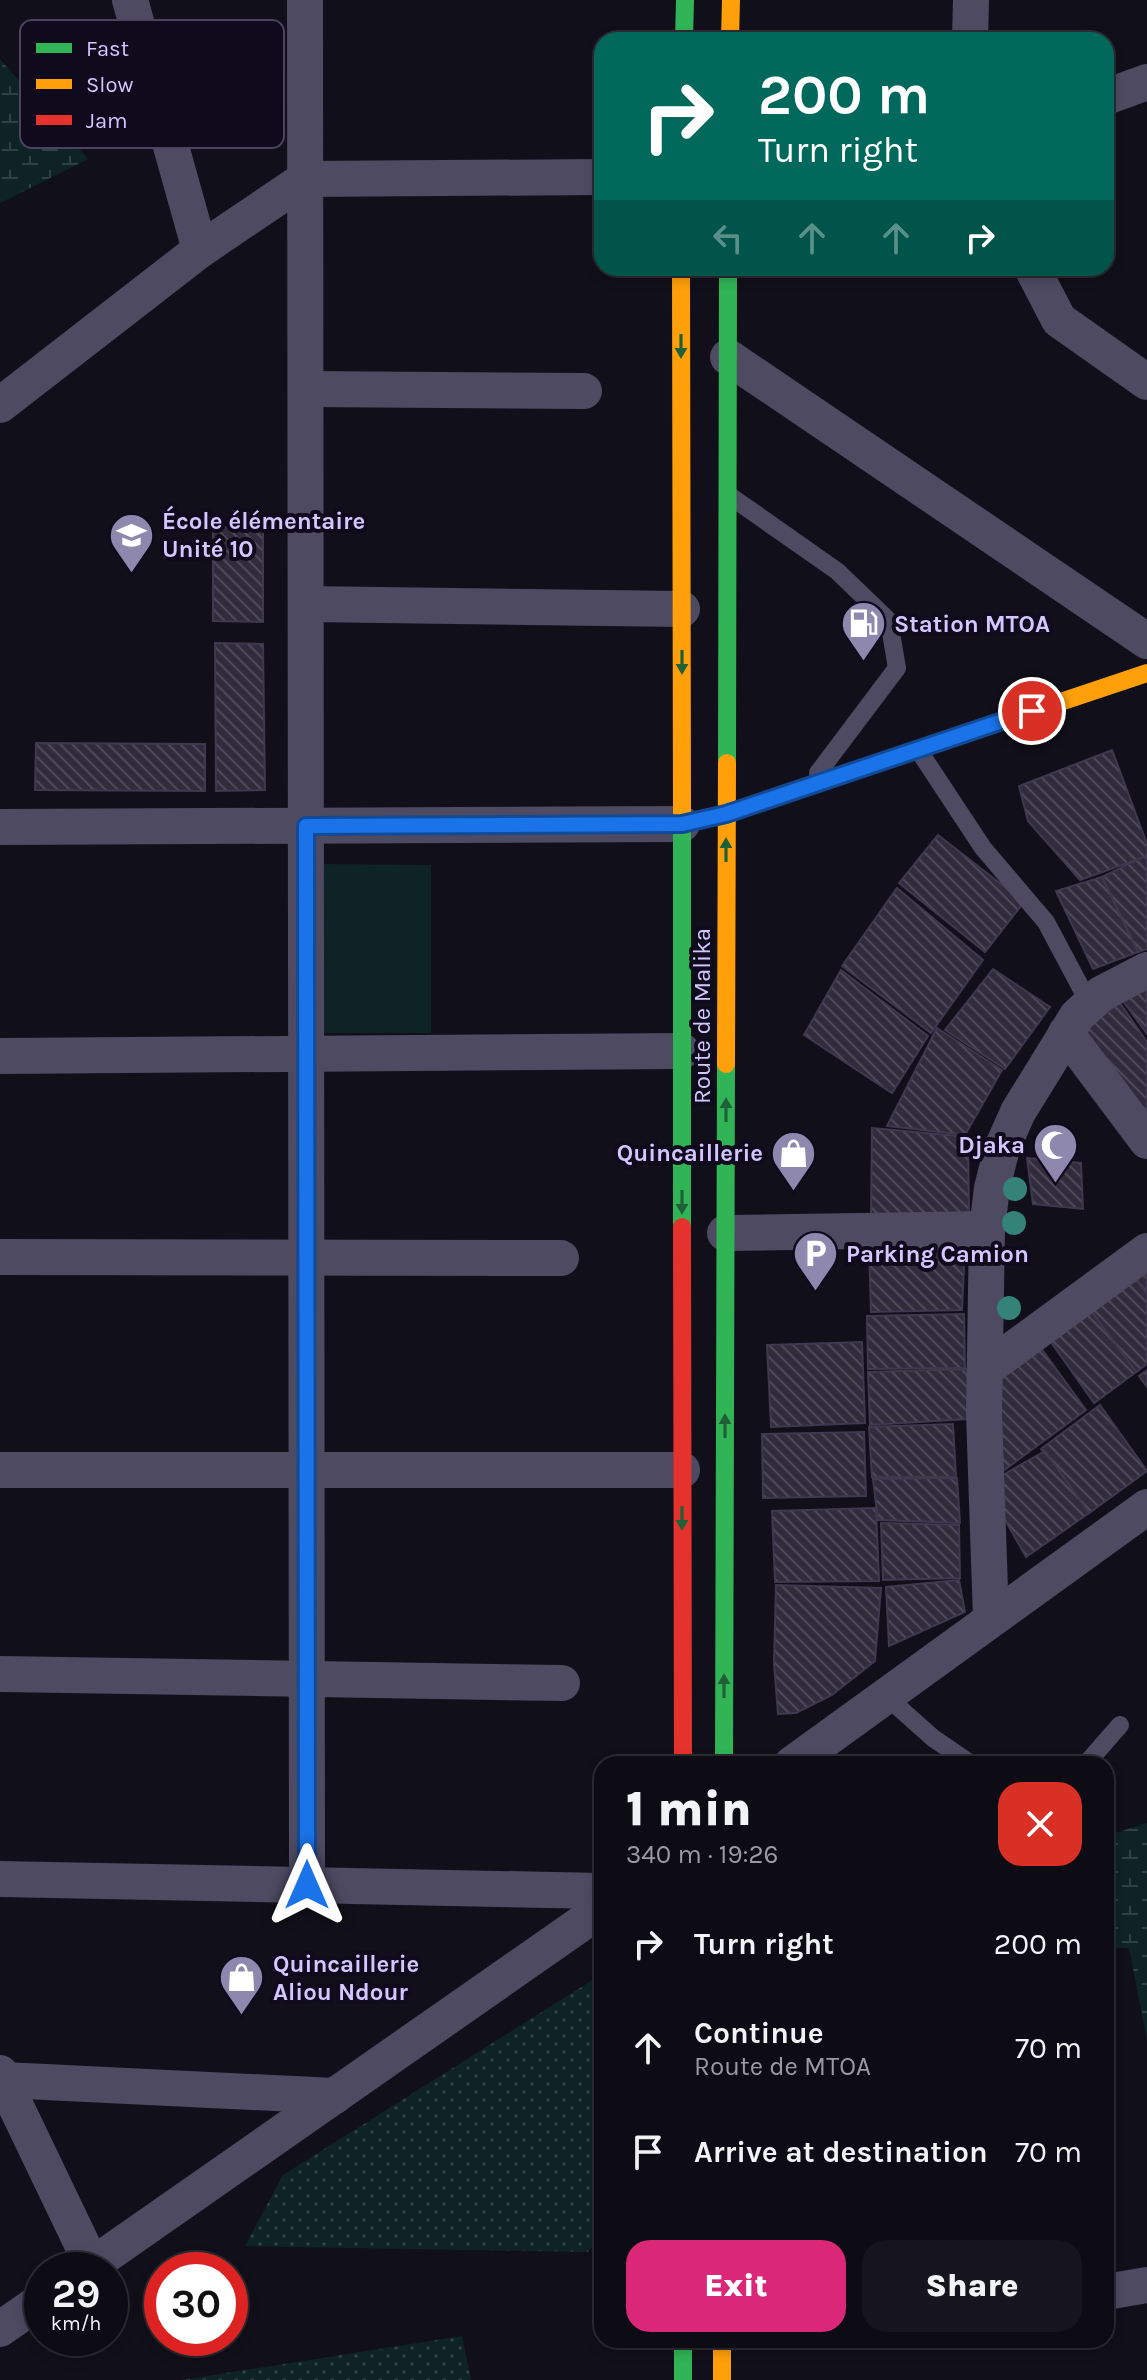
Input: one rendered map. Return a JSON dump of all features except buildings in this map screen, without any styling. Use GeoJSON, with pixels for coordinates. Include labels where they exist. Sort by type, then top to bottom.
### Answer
{"type":"FeatureCollection","features":[{"type":"Feature","properties":{"kind":"main road"},"geometry":{"type":"LineString","coordinates":[[684,32],[685,0]]}},
{"type":"Feature","properties":{"kind":"main road"},"geometry":{"type":"LineString","coordinates":[[730,32],[731,0]]}},
{"type":"Feature","properties":{"kind":"main road","name":"Route de Malika"},"geometry":{"type":"LineString","coordinates":[[681,276],[683,1756]]}},
{"type":"Feature","properties":{"kind":"main road","name":"Route de Malika"},"geometry":{"type":"LineString","coordinates":[[724,1756],[728,276]]}},
{"type":"Feature","properties":{"kind":"main road"},"geometry":{"type":"LineString","coordinates":[[682,824],[726,814],[1147,673]]}},
{"type":"Feature","properties":{"kind":"main road"},"geometry":{"type":"LineString","coordinates":[[683,2348],[683,2380]]}},
{"type":"Feature","properties":{"kind":"main road"},"geometry":{"type":"LineString","coordinates":[[722,2348],[722,2380]]}},
{"type":"Feature","properties":{"kind":"street"},"geometry":{"type":"LineString","coordinates":[[130,0],[136,20]]}},
{"type":"Feature","properties":{"kind":"street"},"geometry":{"type":"LineString","coordinates":[[305,0],[307,1885]]}},
{"type":"Feature","properties":{"kind":"street"},"geometry":{"type":"LineString","coordinates":[[970,32],[971,0]]}},
{"type":"Feature","properties":{"kind":"street"},"geometry":{"type":"LineString","coordinates":[[1114,94],[1147,82]]}},
{"type":"Feature","properties":{"kind":"street"},"geometry":{"type":"LineString","coordinates":[[171,148],[200,250]]}},
{"type":"Feature","properties":{"kind":"street"},"geometry":{"type":"LineString","coordinates":[[0,405],[200,250],[305,179],[594,177]]}},
{"type":"Feature","properties":{"kind":"street"},"geometry":{"type":"LineString","coordinates":[[1036,276],[1059,320],[1147,382]]}},
{"type":"Feature","properties":{"kind":"street"},"geometry":{"type":"LineString","coordinates":[[728,357],[1147,641]]}},
{"type":"Feature","properties":{"kind":"street"},"geometry":{"type":"LineString","coordinates":[[306,389],[584,391]]}},
{"type":"Feature","properties":{"kind":"street"},"geometry":{"type":"LineString","coordinates":[[306,604],[682,609]]}},
{"type":"Feature","properties":{"kind":"street"},"geometry":{"type":"LineString","coordinates":[[0,827],[682,824]]}},
{"type":"Feature","properties":{"kind":"street"},"geometry":{"type":"LineString","coordinates":[[991,1619],[985,1453],[987,1229],[992,1188],[1002,1148],[1018,1112],[1066,1033],[1089,1003],[1120,982],[1147,970]]}},
{"type":"Feature","properties":{"kind":"street"},"geometry":{"type":"LineString","coordinates":[[1066,1033],[1147,1141]]}},
{"type":"Feature","properties":{"kind":"street"},"geometry":{"type":"LineString","coordinates":[[0,1056],[682,1051]]}},
{"type":"Feature","properties":{"kind":"street"},"geometry":{"type":"LineString","coordinates":[[725,1233],[987,1229]]}},
{"type":"Feature","properties":{"kind":"street"},"geometry":{"type":"LineString","coordinates":[[986,1369],[1147,1251]]}},
{"type":"Feature","properties":{"kind":"street"},"geometry":{"type":"LineString","coordinates":[[0,1257],[561,1258]]}},
{"type":"Feature","properties":{"kind":"street"},"geometry":{"type":"LineString","coordinates":[[0,1470],[682,1470]]}},
{"type":"Feature","properties":{"kind":"street"},"geometry":{"type":"LineString","coordinates":[[803,1756],[1147,1507]]}},
{"type":"Feature","properties":{"kind":"street"},"geometry":{"type":"LineString","coordinates":[[0,1674],[562,1683]]}},
{"type":"Feature","properties":{"kind":"street"},"geometry":{"type":"LineString","coordinates":[[0,1879],[594,1891]]}},
{"type":"Feature","properties":{"kind":"street"},"geometry":{"type":"LineString","coordinates":[[111,2252],[594,1915]]}},
{"type":"Feature","properties":{"kind":"street"},"geometry":{"type":"LineString","coordinates":[[81,2252],[2,2076],[335,2096]]}},
{"type":"Feature","properties":{"kind":"street"},"geometry":{"type":"LineString","coordinates":[[1114,2291],[1147,2285]]}},
{"type":"Feature","properties":{"kind":"street"},"geometry":{"type":"LineString","coordinates":[[0,2329],[24,2312]]}},
{"type":"Feature","properties":{"kind":"lane"},"geometry":{"type":"LineString","coordinates":[[728,494],[837,571],[889,621],[897,668],[808,786]]}},
{"type":"Feature","properties":{"kind":"lane"},"geometry":{"type":"LineString","coordinates":[[918,749],[983,848],[1046,922],[1089,1003]]}},
{"type":"Feature","properties":{"kind":"lane"},"geometry":{"type":"LineString","coordinates":[[887,1697],[933,1738],[959,1756]]}},
{"type":"Feature","properties":{"kind":"lane"},"geometry":{"type":"LineString","coordinates":[[1093,1756],[1120,1725]]}},
{"type":"Feature","properties":{"kind":"green space"},"geometry":{"type":"Polygon","coordinates":[[[0,59],[20,82],[20,148],[78,148],[88,159],[0,203],[0,59]]]}},
{"type":"Feature","properties":{"kind":"green space"},"geometry":{"type":"Polygon","coordinates":[[[322,864],[431,865],[431,1033],[323,1033],[322,864]]]}},
{"type":"Feature","properties":{"kind":"green space"},"geometry":{"type":"Polygon","coordinates":[[[1147,1823],[1147,2040],[1129,1948],[1114,1948],[1114,1833],[1147,1823]]]}},
{"type":"Feature","properties":{"kind":"green space"},"geometry":{"type":"Polygon","coordinates":[[[594,1979],[594,2244],[588,2252],[245,2246],[283,2175],[594,1979]]]}},
{"type":"Feature","properties":{"kind":"green space"},"geometry":{"type":"Polygon","coordinates":[[[462,2336],[471,2380],[182,2380],[462,2336]]]}},
{"type":"Feature","properties":{"kind":"traffic: fast"},"geometry":{"type":"LineString","coordinates":[[684,32],[685,0]]}},
{"type":"Feature","properties":{"kind":"traffic: fast"},"geometry":{"type":"LineString","coordinates":[[727,763],[728,276]]}},
{"type":"Feature","properties":{"kind":"traffic: fast"},"geometry":{"type":"LineString","coordinates":[[682,812],[682,1227]]}},
{"type":"Feature","properties":{"kind":"traffic: fast"},"geometry":{"type":"LineString","coordinates":[[724,1756],[726,1064]]}},
{"type":"Feature","properties":{"kind":"traffic: fast"},"geometry":{"type":"LineString","coordinates":[[683,2348],[683,2380]]}},
{"type":"Feature","properties":{"kind":"traffic: slow"},"geometry":{"type":"LineString","coordinates":[[730,32],[731,0]]}},
{"type":"Feature","properties":{"kind":"traffic: slow"},"geometry":{"type":"LineString","coordinates":[[681,276],[682,812]]}},
{"type":"Feature","properties":{"kind":"traffic: slow"},"geometry":{"type":"LineString","coordinates":[[701,819],[726,814],[1147,673]]}},
{"type":"Feature","properties":{"kind":"traffic: slow"},"geometry":{"type":"LineString","coordinates":[[726,1064],[727,763]]}},
{"type":"Feature","properties":{"kind":"traffic: slow"},"geometry":{"type":"LineString","coordinates":[[722,2348],[722,2380]]}},
{"type":"Feature","properties":{"kind":"traffic: jam"},"geometry":{"type":"LineString","coordinates":[[682,1227],[683,1756]]}},
{"type":"Feature","properties":{"kind":"place","name":"École élémentaire Unité 10"},"geometry":{"type":"Point","coordinates":[131,574]}},
{"type":"Feature","properties":{"kind":"place","name":"Station MTOA"},"geometry":{"type":"Point","coordinates":[863,663]}},
{"type":"Feature","properties":{"kind":"place","name":"Djaka"},"geometry":{"type":"Point","coordinates":[1056,1184]}},
{"type":"Feature","properties":{"kind":"place","name":"Quincaillerie"},"geometry":{"type":"Point","coordinates":[794,1192]}},
{"type":"Feature","properties":{"kind":"place","name":"Parking Camion"},"geometry":{"type":"Point","coordinates":[815,1293]}},
{"type":"Feature","properties":{"kind":"place","name":"Quincaillerie Aliou Ndour"},"geometry":{"type":"Point","coordinates":[242,2017]}},
{"type":"Feature","properties":{"kind":"route"},"geometry":{"type":"LineString","coordinates":[[307,1885],[306,826],[682,824],[726,814],[1032,711]]}}]}
